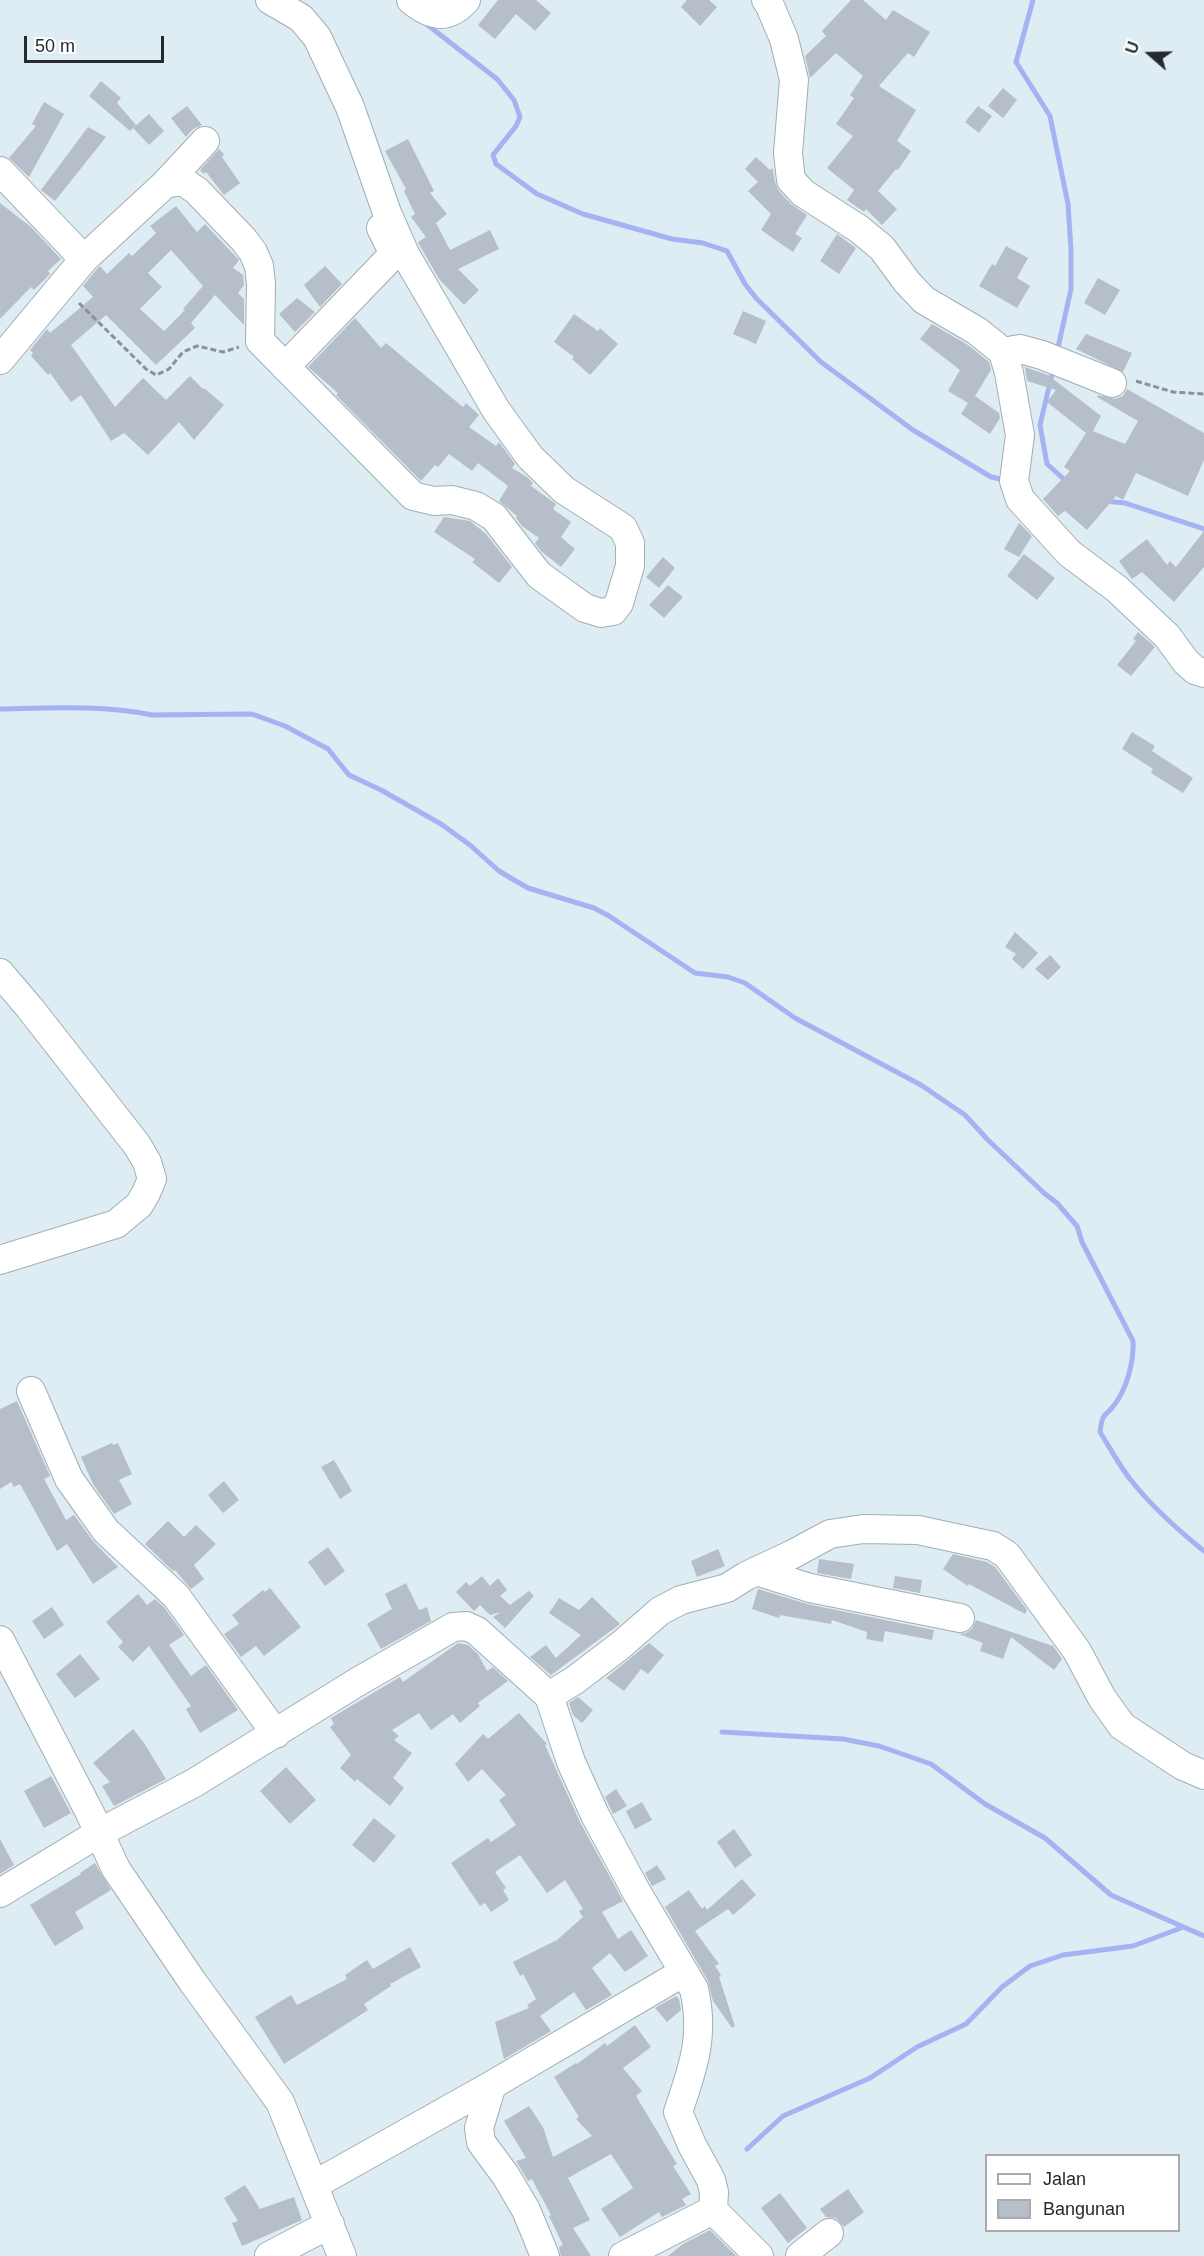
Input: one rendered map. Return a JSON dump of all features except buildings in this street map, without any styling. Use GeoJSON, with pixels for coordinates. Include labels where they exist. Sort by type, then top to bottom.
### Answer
{"type":"FeatureCollection","features":[{"type":"Feature","properties":{"kind":"street"},"geometry":{"type":"LineString","coordinates":[[165,184],[184,182],[197,190],[244,240],[259,266],[260,341],[413,496],[434,501],[452,500],[476,506],[494,518],[539,575],[585,608],[601,613],[613,611],[619,603],[630,566],[630,543],[623,528],[564,490],[530,457],[490,400],[405,254],[387,213],[350,107],[317,37],[301,18],[270,0]]}},
{"type":"Feature","properties":{"kind":"street"},"geometry":{"type":"LineString","coordinates":[[411,0],[423,10],[440,15],[451,11],[466,0]]}},
{"type":"Feature","properties":{"kind":"street"},"geometry":{"type":"LineString","coordinates":[[766,0],[784,39],[794,80],[788,153],[791,180],[803,193],[859,229],[882,248],[907,282],[924,300],[977,331],[1003,352],[1020,435],[1014,481],[1020,499],[1069,553],[1117,589],[1167,636],[1186,662],[1195,670],[1204,673]]}},
{"type":"Feature","properties":{"kind":"street"},"geometry":{"type":"LineString","coordinates":[[0,360],[84,259],[165,184],[205,141]]}},
{"type":"Feature","properties":{"kind":"street"},"geometry":{"type":"LineString","coordinates":[[0,171],[84,259]]}},
{"type":"Feature","properties":{"kind":"street"},"geometry":{"type":"LineString","coordinates":[[285,367],[389,259],[392,249],[380,225],[387,213]]}},
{"type":"Feature","properties":{"kind":"street"},"geometry":{"type":"LineString","coordinates":[[1003,352],[1020,349],[1031,352],[1112,383]]}},
{"type":"Feature","properties":{"kind":"street"},"geometry":{"type":"LineString","coordinates":[[0,973],[29,1006],[137,1145],[147,1162],[152,1179],[139,1205],[116,1224],[0,1260]]}},
{"type":"Feature","properties":{"kind":"street"},"geometry":{"type":"LineString","coordinates":[[31,1391],[69,1479],[106,1531],[176,1596],[276,1734]]}},
{"type":"Feature","properties":{"kind":"street"},"geometry":{"type":"LineString","coordinates":[[549,1696],[575,1680],[621,1645],[660,1611],[681,1600],[727,1588],[830,1534],[863,1529],[918,1530],[993,1546],[1007,1555],[1077,1652],[1102,1698],[1122,1726],[1183,1766],[1204,1775]]}},
{"type":"Feature","properties":{"kind":"street"},"geometry":{"type":"LineString","coordinates":[[756,1571],[810,1588],[960,1618]]}},
{"type":"Feature","properties":{"kind":"street"},"geometry":{"type":"LineString","coordinates":[[0,1893],[99,1833],[194,1783],[359,1681],[453,1627],[466,1626],[477,1631],[549,1696],[571,1762],[595,1815],[636,1892],[694,1989],[698,2005],[699,2027],[694,2065],[678,2112],[692,2145],[711,2180],[714,2192],[713,2210],[759,2256]]}},
{"type":"Feature","properties":{"kind":"street"},"geometry":{"type":"LineString","coordinates":[[0,1640],[116,1869],[179,1962],[280,2102],[342,2256]]}},
{"type":"Feature","properties":{"kind":"street"},"geometry":{"type":"LineString","coordinates":[[314,2185],[492,2085],[684,1972]]}},
{"type":"Feature","properties":{"kind":"street"},"geometry":{"type":"LineString","coordinates":[[492,2085],[478,2128],[481,2142],[506,2176],[526,2210],[545,2256]]}},
{"type":"Feature","properties":{"kind":"street"},"geometry":{"type":"LineString","coordinates":[[623,2256],[713,2210]]}},
{"type":"Feature","properties":{"kind":"street"},"geometry":{"type":"LineString","coordinates":[[269,2256],[330,2224]]}},
{"type":"Feature","properties":{"kind":"street"},"geometry":{"type":"LineString","coordinates":[[800,2256],[828,2233]]}},
{"type":"Feature","properties":{"kind":"path"},"geometry":{"type":"LineString","coordinates":[[62,287],[146,369],[156,375],[169,369],[183,352],[197,346],[223,352],[260,341]]}},
{"type":"Feature","properties":{"kind":"path"},"geometry":{"type":"LineString","coordinates":[[1112,383],[1139,381],[1173,392],[1204,394]]}},
{"type":"Feature","properties":{"kind":"waterway"},"geometry":{"type":"LineString","coordinates":[[1033,0],[1016,62],[1050,116],[1068,204],[1071,289],[1057,352]]}},
{"type":"Feature","properties":{"kind":"waterway"},"geometry":{"type":"LineString","coordinates":[[425,23],[497,79],[514,100],[520,117],[516,126],[493,155],[496,164],[537,194],[583,214],[672,239],[703,243],[727,251],[745,284],[756,298],[821,362],[913,430],[991,477],[1005,480]]}},
{"type":"Feature","properties":{"kind":"waterway"},"geometry":{"type":"LineString","coordinates":[[1053,370],[1040,425],[1047,464],[1067,482]]}},
{"type":"Feature","properties":{"kind":"waterway"},"geometry":{"type":"LineString","coordinates":[[1105,501],[1125,503],[1204,529]]}},
{"type":"Feature","properties":{"kind":"waterway"},"geometry":{"type":"LineString","coordinates":[[0,709],[95,708],[152,715],[252,714],[285,726],[328,749],[349,775],[381,790],[441,824],[470,845],[499,871],[514,880],[528,888],[594,908],[695,973],[728,977],[745,983],[795,1018],[921,1085],[965,1115],[988,1140],[1057,1203],[1077,1226],[1082,1242],[1133,1341],[1129,1374],[1119,1398],[1103,1417],[1100,1432],[1138,1489],[1184,1535],[1204,1551]]}},
{"type":"Feature","properties":{"kind":"waterway"},"geometry":{"type":"LineString","coordinates":[[722,1732],[843,1739],[879,1746],[931,1764],[985,1804],[1045,1838],[1111,1895],[1204,1936]]}},
{"type":"Feature","properties":{"kind":"waterway"},"geometry":{"type":"LineString","coordinates":[[747,2149],[783,2116],[870,2078],[917,2047],[966,2024],[1002,1987],[1030,1966],[1063,1955],[1133,1946],[1181,1928]]}}]}
